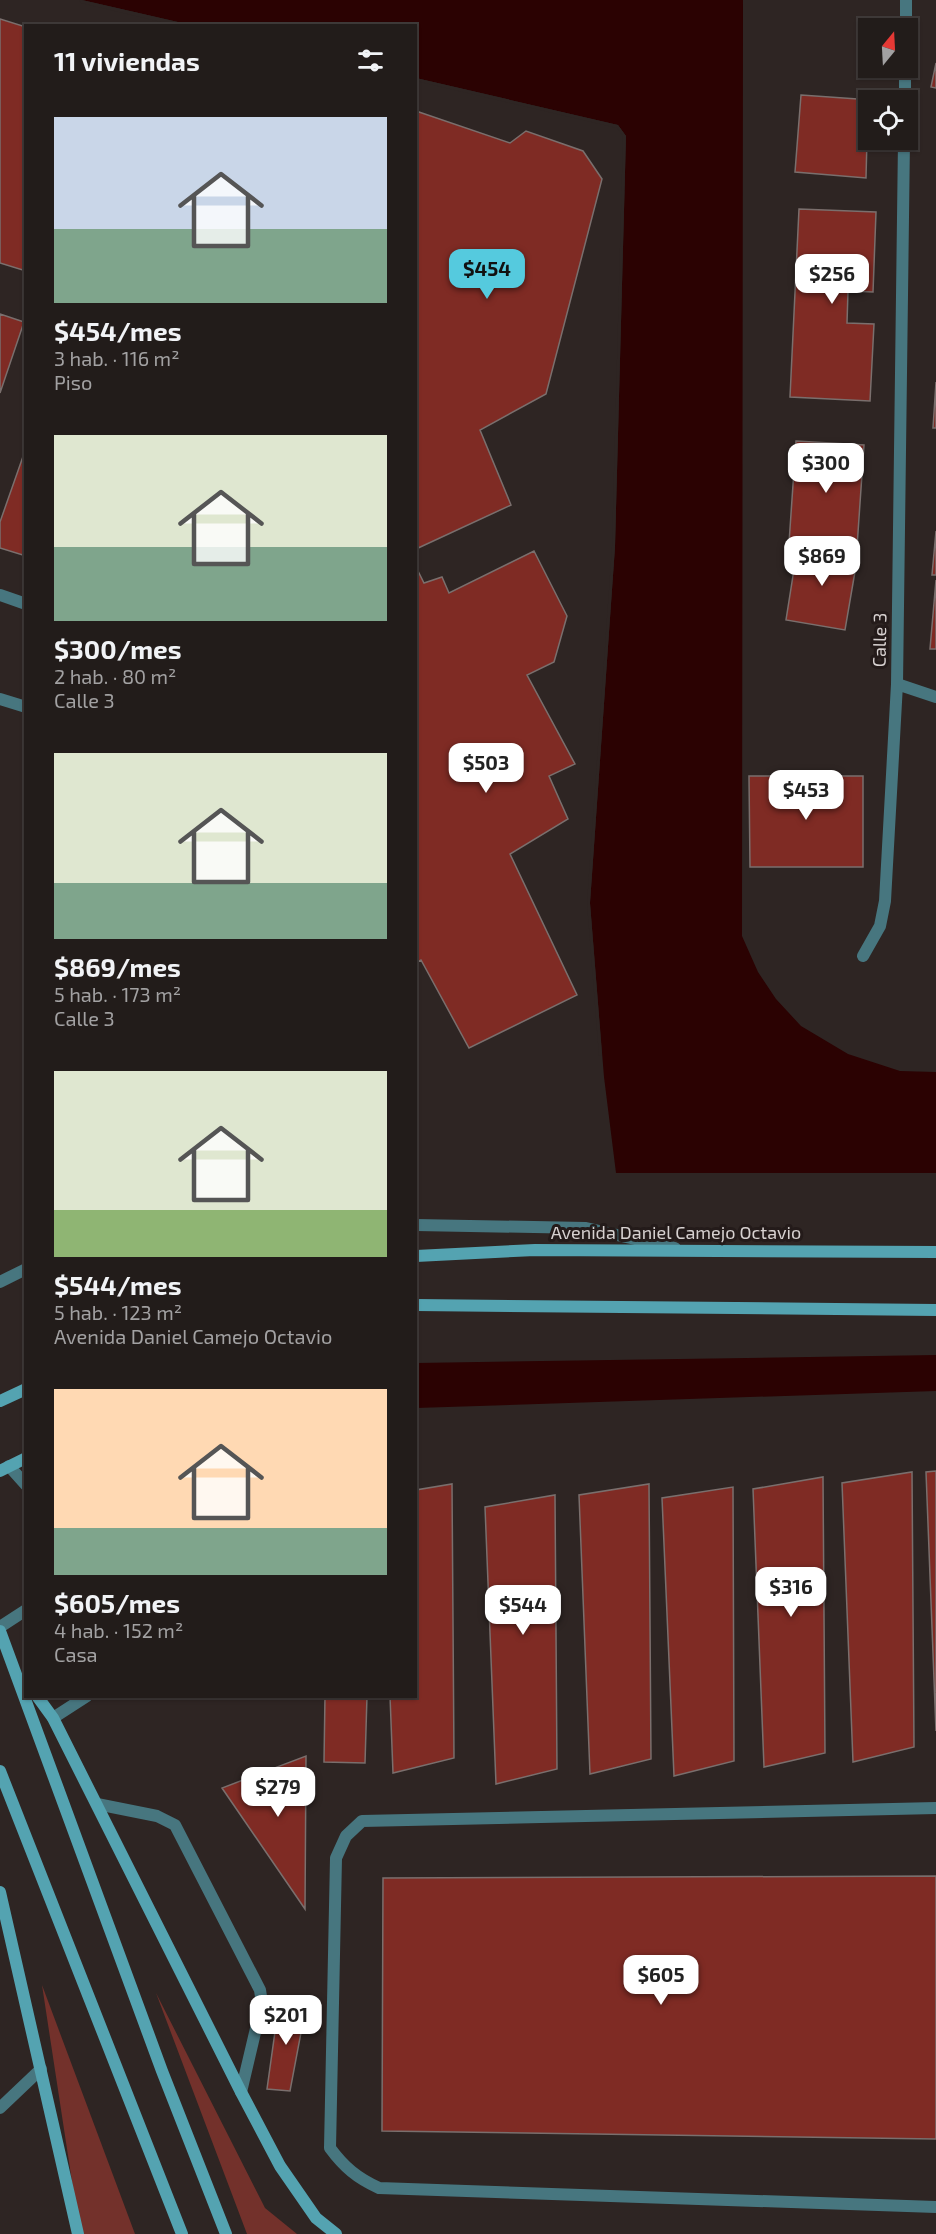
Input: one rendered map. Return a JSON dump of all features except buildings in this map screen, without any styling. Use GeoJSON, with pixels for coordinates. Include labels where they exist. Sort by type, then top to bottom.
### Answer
{"type":"FeatureCollection","features":[{"type":"Feature","properties":{"kind":"main road","name":"Avenida Daniel Camejo Octavio"},"geometry":{"type":"LineString","coordinates":[[417,1256],[535,1250],[936,1252]]}},
{"type":"Feature","properties":{"kind":"main road"},"geometry":{"type":"LineString","coordinates":[[417,1305],[936,1310]]}},
{"type":"Feature","properties":{"kind":"main road"},"geometry":{"type":"LineString","coordinates":[[0,1401],[24,1390]]}},
{"type":"Feature","properties":{"kind":"main road"},"geometry":{"type":"LineString","coordinates":[[4,1468],[24,1459]]}},
{"type":"Feature","properties":{"kind":"main road"},"geometry":{"type":"LineString","coordinates":[[0,1629],[24,1697]]}},
{"type":"Feature","properties":{"kind":"main road"},"geometry":{"type":"LineString","coordinates":[[11,1662],[24,1678]]}},
{"type":"Feature","properties":{"kind":"main road"},"geometry":{"type":"LineString","coordinates":[[24,1698],[162,2071],[226,2234]]}},
{"type":"Feature","properties":{"kind":"main road"},"geometry":{"type":"LineString","coordinates":[[38,1698],[53,1718],[280,2166],[316,2218],[336,2234]]}},
{"type":"Feature","properties":{"kind":"main road"},"geometry":{"type":"LineString","coordinates":[[0,1771],[182,2234]]}},
{"type":"Feature","properties":{"kind":"main road"},"geometry":{"type":"LineString","coordinates":[[0,1892],[78,2234]]}},
{"type":"Feature","properties":{"kind":"street"},"geometry":{"type":"LineString","coordinates":[[906,0],[906,18]]}},
{"type":"Feature","properties":{"kind":"street","name":"Calle 3"},"geometry":{"type":"LineString","coordinates":[[863,956],[880,926],[885,901],[897,684],[904,150]]}},
{"type":"Feature","properties":{"kind":"street"},"geometry":{"type":"LineString","coordinates":[[0,595],[24,603]]}},
{"type":"Feature","properties":{"kind":"street"},"geometry":{"type":"LineString","coordinates":[[897,684],[936,697]]}},
{"type":"Feature","properties":{"kind":"street"},"geometry":{"type":"LineString","coordinates":[[0,699],[24,706]]}},
{"type":"Feature","properties":{"kind":"street"},"geometry":{"type":"LineString","coordinates":[[417,1225],[586,1228],[687,1251]]}},
{"type":"Feature","properties":{"kind":"street"},"geometry":{"type":"LineString","coordinates":[[0,1282],[24,1270]]}},
{"type":"Feature","properties":{"kind":"street"},"geometry":{"type":"LineString","coordinates":[[4,1468],[24,1483]]}},
{"type":"Feature","properties":{"kind":"street"},"geometry":{"type":"LineString","coordinates":[[0,1629],[24,1611]]}},
{"type":"Feature","properties":{"kind":"street"},"geometry":{"type":"LineString","coordinates":[[53,1718],[84,1698]]}},
{"type":"Feature","properties":{"kind":"street"},"geometry":{"type":"LineString","coordinates":[[97,1804],[157,1816],[175,1825],[260,1990],[262,2002],[241,2092]]}},
{"type":"Feature","properties":{"kind":"street"},"geometry":{"type":"LineString","coordinates":[[936,1808],[362,1821],[346,1836],[336,1858],[330,2148],[344,2166],[359,2179],[379,2188],[936,2207]]}},
{"type":"Feature","properties":{"kind":"street"},"geometry":{"type":"LineString","coordinates":[[0,2108],[41,2070]]}},
{"type":"Feature","properties":{"kind":"shaded area"},"geometry":{"type":"Polygon","coordinates":[[[82,0],[743,0],[742,936],[758,972],[776,999],[801,1026],[848,1054],[900,1071],[936,1072],[936,1173],[616,1173],[604,1077],[590,903],[615,547],[626,136],[618,125],[417,78],[417,24],[187,24],[82,0]]]}},
{"type":"Feature","properties":{"kind":"shaded area"},"geometry":{"type":"Polygon","coordinates":[[[936,1355],[936,1391],[417,1408],[417,1363],[936,1355]]]}},
{"type":"Feature","properties":{"kind":"shaded area"},"geometry":{"type":"Polygon","coordinates":[[[42,1985],[135,2234],[80,2234],[42,1985]]]}},
{"type":"Feature","properties":{"kind":"shaded area"},"geometry":{"type":"Polygon","coordinates":[[[156,1993],[265,2208],[297,2234],[247,2234],[156,1993]]]}},
{"type":"Feature","properties":{"kind":"pier"},"geometry":{"type":"Polygon","coordinates":[[[79,0],[187,24],[170,24],[81,3],[79,0]]]}},
{"type":"Feature","properties":{"kind":"pier"},"geometry":{"type":"Polygon","coordinates":[[[417,78],[618,125],[626,136],[615,547],[590,903],[602,1055],[599,1056],[587,903],[612,547],[623,136],[617,128],[417,81],[417,78]]]}}]}
